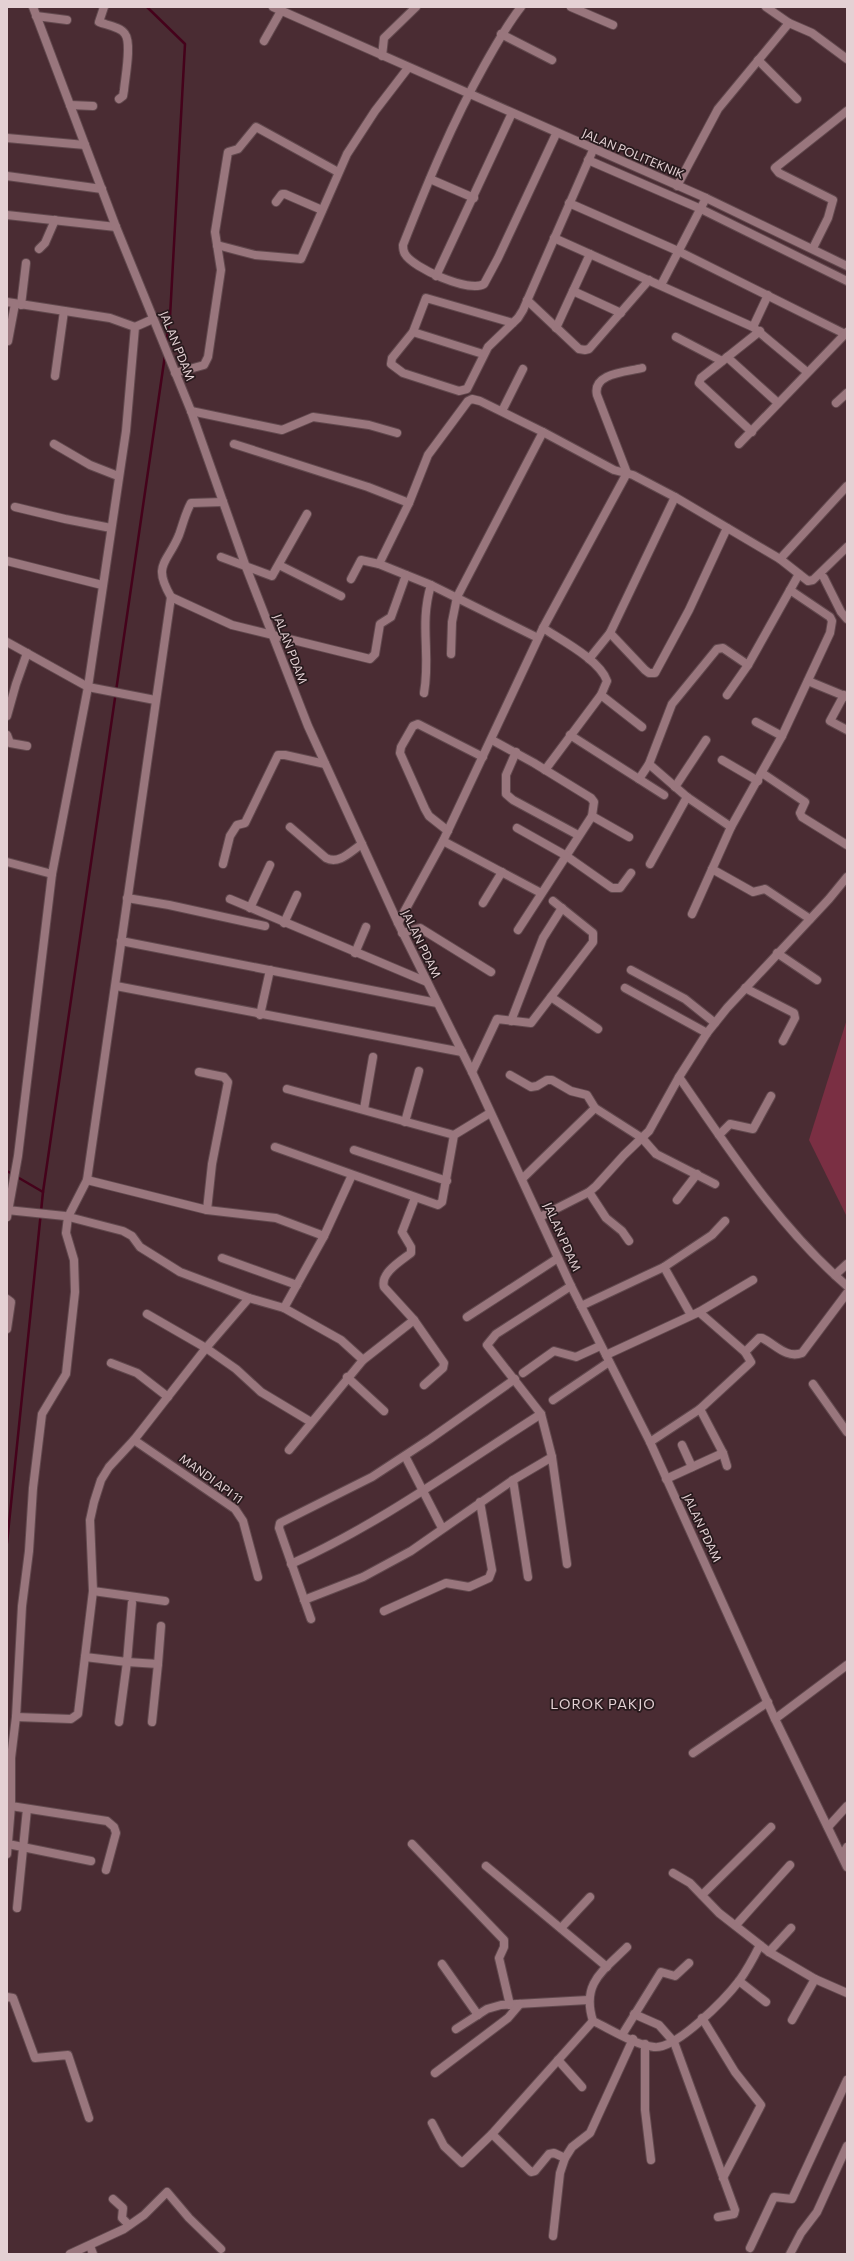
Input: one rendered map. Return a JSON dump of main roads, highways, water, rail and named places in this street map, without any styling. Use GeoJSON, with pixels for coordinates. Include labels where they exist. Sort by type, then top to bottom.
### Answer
{"type":"FeatureCollection","features":[{"type":"Feature","properties":{"kind":"waterway"},"geometry":{"type":"LineString","coordinates":[[147,7],[185,44],[170,317],[166,344]]}},
{"type":"Feature","properties":{"kind":"waterway"},"geometry":{"type":"LineString","coordinates":[[7,1543],[43,1192],[165,355]]}},
{"type":"Feature","properties":{"kind":"waterway"},"geometry":{"type":"LineString","coordinates":[[7,1171],[43,1192]]}},
{"type":"Feature","properties":{"kind":"district","name":"LOROK PAKJO"},"geometry":{"type":"Point","coordinates":[603,1704]}}]}
